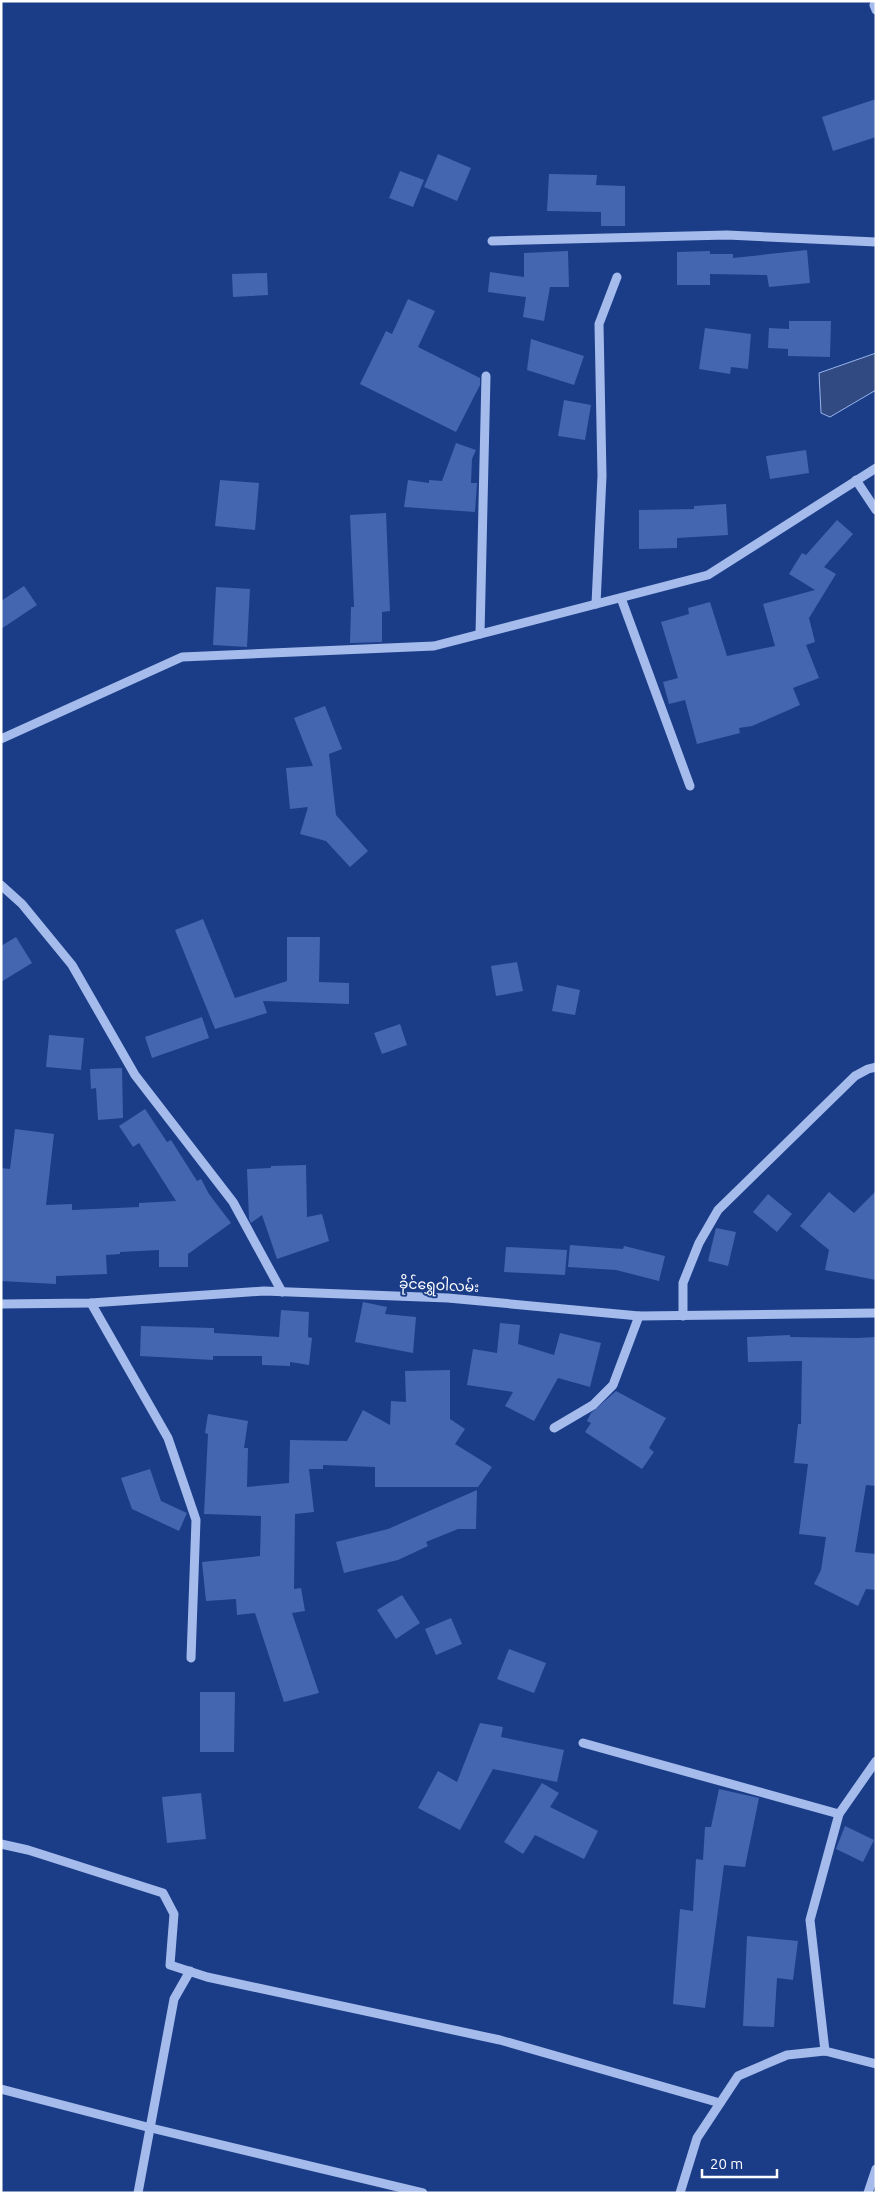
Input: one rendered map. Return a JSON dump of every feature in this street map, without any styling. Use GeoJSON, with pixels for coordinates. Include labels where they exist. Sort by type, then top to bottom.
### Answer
{"type":"FeatureCollection","features":[{"type":"Feature","properties":{"kind":"street"},"geometry":{"type":"LineString","coordinates":[[492,241],[727,235],[876,242]]}},
{"type":"Feature","properties":{"kind":"street"},"geometry":{"type":"LineString","coordinates":[[596,604],[602,476],[599,324],[617,277]]}},
{"type":"Feature","properties":{"kind":"street"},"geometry":{"type":"LineString","coordinates":[[480,634],[486,376]]}},
{"type":"Feature","properties":{"kind":"street"},"geometry":{"type":"LineString","coordinates":[[1,739],[182,657],[434,646],[708,575],[876,468]]}},
{"type":"Feature","properties":{"kind":"street"},"geometry":{"type":"LineString","coordinates":[[856,480],[876,510]]}},
{"type":"Feature","properties":{"kind":"street"},"geometry":{"type":"LineString","coordinates":[[620,598],[690,786]]}},
{"type":"Feature","properties":{"kind":"street"},"geometry":{"type":"LineString","coordinates":[[1,885],[22,904],[72,965],[135,1075],[233,1202],[282,1292]]}},
{"type":"Feature","properties":{"kind":"street"},"geometry":{"type":"LineString","coordinates":[[683,1316],[683,1283],[699,1243],[718,1210],[855,1076],[876,1067]]}},
{"type":"Feature","properties":{"kind":"street","name":"ခိုင်ရွှေဝါလမ်း"},"geometry":{"type":"LineString","coordinates":[[2,1305],[91,1303],[264,1291],[448,1298],[639,1316],[876,1313]]}},
{"type":"Feature","properties":{"kind":"street"},"geometry":{"type":"LineString","coordinates":[[91,1303],[168,1438],[196,1520],[191,1658]]}},
{"type":"Feature","properties":{"kind":"street"},"geometry":{"type":"LineString","coordinates":[[554,1428],[593,1405],[612,1385],[639,1316]]}},
{"type":"Feature","properties":{"kind":"street"},"geometry":{"type":"LineString","coordinates":[[583,1743],[839,1814]]}},
{"type":"Feature","properties":{"kind":"street"},"geometry":{"type":"LineString","coordinates":[[825,2051],[810,1920],[839,1814],[876,1760]]}},
{"type":"Feature","properties":{"kind":"street"},"geometry":{"type":"LineString","coordinates":[[1,1844],[28,1850],[163,1894],[174,1914],[170,1965],[207,1977],[500,2040],[720,2103]]}},
{"type":"Feature","properties":{"kind":"street"},"geometry":{"type":"LineString","coordinates":[[138,2193],[174,1999],[190,1971]]}},
{"type":"Feature","properties":{"kind":"street"},"geometry":{"type":"LineString","coordinates":[[680,2193],[696,2138],[738,2076],[787,2055],[825,2051],[876,2064]]}},
{"type":"Feature","properties":{"kind":"street"},"geometry":{"type":"LineString","coordinates":[[1,2089],[150,2128],[422,2193]]}},
{"type":"Feature","properties":{"kind":"street"},"geometry":{"type":"LineString","coordinates":[[868,2193],[876,2169]]}},
{"type":"Feature","properties":{"kind":"water"},"geometry":{"type":"Polygon","coordinates":[[[876,353],[876,390],[830,417],[821,413],[819,373],[876,353]]]}},
{"type":"Feature","properties":{"kind":"building"},"geometry":{"type":"Polygon","coordinates":[[[876,99],[876,137],[833,151],[822,117],[876,99]]]}},
{"type":"Feature","properties":{"kind":"building"},"geometry":{"type":"Polygon","coordinates":[[[438,154],[471,168],[457,201],[424,187],[438,154]]]}},
{"type":"Feature","properties":{"kind":"building"},"geometry":{"type":"Polygon","coordinates":[[[400,171],[424,180],[413,207],[389,198],[400,171]]]}},
{"type":"Feature","properties":{"kind":"building"},"geometry":{"type":"Polygon","coordinates":[[[549,174],[597,175],[596,185],[625,186],[625,226],[601,226],[601,212],[547,211],[549,174]]]}},
{"type":"Feature","properties":{"kind":"building"},"geometry":{"type":"Polygon","coordinates":[[[807,250],[810,283],[769,287],[767,275],[710,274],[710,285],[677,285],[677,252],[710,251],[710,254],[733,254],[733,258],[807,250]]]}},
{"type":"Feature","properties":{"kind":"building"},"geometry":{"type":"Polygon","coordinates":[[[568,251],[569,287],[550,287],[544,321],[523,317],[526,297],[488,292],[490,272],[524,277],[524,253],[568,251]]]}},
{"type":"Feature","properties":{"kind":"building"},"geometry":{"type":"Polygon","coordinates":[[[267,273],[268,295],[233,297],[232,274],[267,273]]]}},
{"type":"Feature","properties":{"kind":"building"},"geometry":{"type":"Polygon","coordinates":[[[408,299],[435,311],[418,347],[480,378],[480,385],[456,432],[360,384],[386,331],[392,334],[408,299]]]}},
{"type":"Feature","properties":{"kind":"building"},"geometry":{"type":"Polygon","coordinates":[[[789,321],[831,321],[830,357],[788,356],[788,349],[768,348],[769,328],[789,329],[789,321]]]}},
{"type":"Feature","properties":{"kind":"building"},"geometry":{"type":"Polygon","coordinates":[[[705,328],[751,334],[748,369],[731,367],[730,374],[699,369],[705,328]]]}},
{"type":"Feature","properties":{"kind":"building"},"geometry":{"type":"Polygon","coordinates":[[[531,339],[584,356],[574,385],[527,370],[531,339]]]}},
{"type":"Feature","properties":{"kind":"building"},"geometry":{"type":"Polygon","coordinates":[[[564,400],[591,405],[585,440],[558,436],[564,400]]]}},
{"type":"Feature","properties":{"kind":"building"},"geometry":{"type":"Polygon","coordinates":[[[456,443],[476,450],[472,459],[471,483],[477,483],[475,512],[404,507],[408,480],[429,483],[429,480],[442,481],[456,443]]]}},
{"type":"Feature","properties":{"kind":"building"},"geometry":{"type":"Polygon","coordinates":[[[806,450],[809,473],[770,479],[766,456],[806,450]]]}},
{"type":"Feature","properties":{"kind":"building"},"geometry":{"type":"Polygon","coordinates":[[[220,480],[259,483],[255,530],[215,526],[220,480]]]}},
{"type":"Feature","properties":{"kind":"building"},"geometry":{"type":"Polygon","coordinates":[[[726,504],[728,535],[677,538],[677,548],[639,549],[639,510],[694,509],[694,506],[726,504]]]}},
{"type":"Feature","properties":{"kind":"building"},"geometry":{"type":"Polygon","coordinates":[[[386,513],[390,611],[382,612],[382,642],[350,643],[351,607],[354,607],[350,515],[386,513]]]}},
{"type":"Feature","properties":{"kind":"building"},"geometry":{"type":"Polygon","coordinates":[[[837,520],[853,534],[824,567],[836,574],[809,618],[815,642],[806,645],[819,678],[793,688],[800,705],[752,726],[739,728],[740,733],[697,744],[685,700],[669,704],[663,682],[678,678],[661,622],[689,614],[688,608],[710,602],[727,656],[775,646],[763,604],[815,590],[789,574],[802,553],[806,555],[837,520]]]}},
{"type":"Feature","properties":{"kind":"building"},"geometry":{"type":"Polygon","coordinates":[[[24,586],[37,605],[1,629],[1,601],[24,586]]]}},
{"type":"Feature","properties":{"kind":"building"},"geometry":{"type":"Polygon","coordinates":[[[216,587],[250,589],[247,647],[213,645],[216,587]]]}},
{"type":"Feature","properties":{"kind":"building"},"geometry":{"type":"Polygon","coordinates":[[[325,706],[342,749],[329,754],[336,815],[368,851],[350,867],[326,841],[300,834],[308,807],[290,809],[286,768],[313,766],[294,718],[325,706]]]}},
{"type":"Feature","properties":{"kind":"building"},"geometry":{"type":"Polygon","coordinates":[[[203,919],[235,998],[287,981],[287,937],[320,937],[319,982],[349,983],[349,1004],[263,1001],[267,1013],[215,1029],[175,930],[203,919]]]}},
{"type":"Feature","properties":{"kind":"building"},"geometry":{"type":"Polygon","coordinates":[[[16,937],[32,963],[1,982],[1,946],[16,937]]]}},
{"type":"Feature","properties":{"kind":"building"},"geometry":{"type":"Polygon","coordinates":[[[517,962],[523,991],[496,996],[491,966],[517,962]]]}},
{"type":"Feature","properties":{"kind":"building"},"geometry":{"type":"Polygon","coordinates":[[[557,985],[580,990],[575,1015],[552,1011],[557,985]]]}},
{"type":"Feature","properties":{"kind":"building"},"geometry":{"type":"Polygon","coordinates":[[[202,1017],[209,1038],[152,1058],[145,1037],[202,1017]]]}},
{"type":"Feature","properties":{"kind":"building"},"geometry":{"type":"Polygon","coordinates":[[[400,1024],[407,1045],[382,1054],[374,1033],[400,1024]]]}},
{"type":"Feature","properties":{"kind":"building"},"geometry":{"type":"Polygon","coordinates":[[[49,1035],[84,1038],[81,1070],[46,1067],[49,1035]]]}},
{"type":"Feature","properties":{"kind":"building"},"geometry":{"type":"Polygon","coordinates":[[[122,1068],[123,1118],[98,1120],[96,1088],[91,1089],[90,1069],[122,1068]]]}},
{"type":"Feature","properties":{"kind":"building"},"geometry":{"type":"Polygon","coordinates":[[[145,1109],[167,1142],[171,1140],[197,1181],[201,1179],[209,1194],[231,1223],[188,1254],[188,1267],[159,1267],[159,1250],[120,1252],[120,1254],[106,1255],[107,1274],[56,1276],[56,1284],[1,1281],[1,1168],[10,1169],[15,1129],[54,1134],[46,1205],[72,1204],[72,1210],[139,1207],[139,1203],[176,1201],[139,1143],[133,1147],[119,1126],[145,1109]]]}},
{"type":"Feature","properties":{"kind":"building"},"geometry":{"type":"Polygon","coordinates":[[[306,1165],[307,1217],[322,1214],[329,1241],[277,1259],[262,1215],[251,1223],[249,1219],[247,1169],[306,1165]]]}},
{"type":"Feature","properties":{"kind":"building"},"geometry":{"type":"Polygon","coordinates":[[[876,1191],[876,1280],[825,1270],[829,1250],[800,1226],[829,1192],[854,1213],[876,1191]]]}},
{"type":"Feature","properties":{"kind":"building"},"geometry":{"type":"Polygon","coordinates":[[[768,1194],[792,1214],[777,1232],[753,1212],[768,1194]]]}},
{"type":"Feature","properties":{"kind":"building"},"geometry":{"type":"Polygon","coordinates":[[[716,1228],[736,1232],[728,1266],[708,1261],[716,1228]]]}},
{"type":"Feature","properties":{"kind":"building"},"geometry":{"type":"Polygon","coordinates":[[[570,1245],[623,1249],[624,1246],[665,1256],[659,1281],[616,1270],[568,1267],[570,1245]]]}},
{"type":"Feature","properties":{"kind":"building"},"geometry":{"type":"Polygon","coordinates":[[[506,1247],[567,1250],[565,1275],[504,1272],[506,1247]]]}},
{"type":"Feature","properties":{"kind":"building"},"geometry":{"type":"Polygon","coordinates":[[[363,1302],[387,1307],[385,1314],[416,1317],[413,1353],[355,1342],[363,1302]]]}},
{"type":"Feature","properties":{"kind":"building"},"geometry":{"type":"Polygon","coordinates":[[[281,1310],[309,1312],[308,1337],[312,1338],[309,1365],[290,1362],[290,1366],[262,1365],[262,1356],[213,1356],[213,1360],[140,1356],[141,1326],[214,1328],[214,1333],[279,1337],[281,1310]]]}},
{"type":"Feature","properties":{"kind":"building"},"geometry":{"type":"Polygon","coordinates":[[[500,1323],[520,1325],[518,1344],[554,1355],[560,1333],[601,1343],[590,1387],[558,1378],[534,1421],[505,1406],[513,1392],[467,1385],[473,1349],[497,1353],[500,1323]]]}},
{"type":"Feature","properties":{"kind":"building"},"geometry":{"type":"Polygon","coordinates":[[[790,1335],[790,1337],[876,1337],[876,1486],[866,1485],[855,1552],[876,1554],[876,1590],[866,1589],[858,1606],[814,1584],[821,1570],[826,1537],[799,1534],[808,1464],[794,1463],[798,1424],[801,1424],[802,1361],[748,1362],[747,1337],[790,1335]]]}},
{"type":"Feature","properties":{"kind":"building"},"geometry":{"type":"Polygon","coordinates":[[[450,1370],[450,1419],[465,1429],[455,1444],[492,1467],[478,1487],[375,1487],[375,1467],[323,1465],[323,1469],[309,1469],[314,1512],[295,1514],[294,1589],[301,1588],[305,1611],[292,1613],[319,1693],[284,1702],[255,1613],[237,1615],[236,1599],[206,1601],[202,1562],[260,1556],[261,1516],[204,1514],[208,1434],[205,1433],[208,1414],[248,1421],[244,1448],[248,1448],[247,1487],[289,1483],[290,1440],[347,1441],[363,1410],[390,1425],[391,1401],[406,1402],[405,1371],[450,1370]]]}},
{"type":"Feature","properties":{"kind":"building"},"geometry":{"type":"Polygon","coordinates":[[[616,1391],[666,1418],[649,1448],[654,1452],[642,1469],[585,1432],[591,1423],[587,1421],[591,1413],[616,1391]]]}},
{"type":"Feature","properties":{"kind":"building"},"geometry":{"type":"Polygon","coordinates":[[[150,1469],[161,1501],[187,1513],[179,1531],[132,1509],[121,1478],[150,1469]]]}},
{"type":"Feature","properties":{"kind":"building"},"geometry":{"type":"Polygon","coordinates":[[[477,1490],[476,1529],[458,1529],[426,1542],[428,1546],[398,1560],[344,1573],[336,1542],[388,1529],[477,1490]]]}},
{"type":"Feature","properties":{"kind":"building"},"geometry":{"type":"Polygon","coordinates":[[[402,1595],[420,1623],[396,1639],[377,1610],[402,1595]]]}},
{"type":"Feature","properties":{"kind":"building"},"geometry":{"type":"Polygon","coordinates":[[[451,1618],[462,1644],[436,1655],[425,1629],[451,1618]]]}},
{"type":"Feature","properties":{"kind":"building"},"geometry":{"type":"Polygon","coordinates":[[[509,1649],[546,1663],[534,1693],[497,1679],[509,1649]]]}},
{"type":"Feature","properties":{"kind":"building"},"geometry":{"type":"Polygon","coordinates":[[[200,1692],[235,1692],[234,1752],[200,1752],[200,1692]]]}},
{"type":"Feature","properties":{"kind":"building"},"geometry":{"type":"Polygon","coordinates":[[[480,1723],[503,1727],[501,1737],[564,1750],[557,1782],[493,1769],[460,1830],[418,1808],[438,1771],[457,1782],[480,1723]]]}},
{"type":"Feature","properties":{"kind":"building"},"geometry":{"type":"Polygon","coordinates":[[[542,1783],[559,1793],[550,1807],[598,1831],[584,1859],[535,1835],[523,1854],[504,1842],[542,1783]]]}},
{"type":"Feature","properties":{"kind":"building"},"geometry":{"type":"Polygon","coordinates":[[[719,1789],[759,1798],[745,1867],[724,1865],[705,2008],[673,2004],[680,1909],[693,1911],[696,1859],[703,1860],[705,1827],[711,1827],[719,1789]]]}},
{"type":"Feature","properties":{"kind":"building"},"geometry":{"type":"Polygon","coordinates":[[[201,1793],[206,1839],[167,1843],[162,1797],[201,1793]]]}},
{"type":"Feature","properties":{"kind":"building"},"geometry":{"type":"Polygon","coordinates":[[[845,1826],[874,1840],[863,1862],[836,1849],[845,1826]]]}},
{"type":"Feature","properties":{"kind":"building"},"geometry":{"type":"Polygon","coordinates":[[[747,1936],[798,1941],[793,1980],[777,1978],[774,2027],[743,2026],[747,1936]]]}}]}
